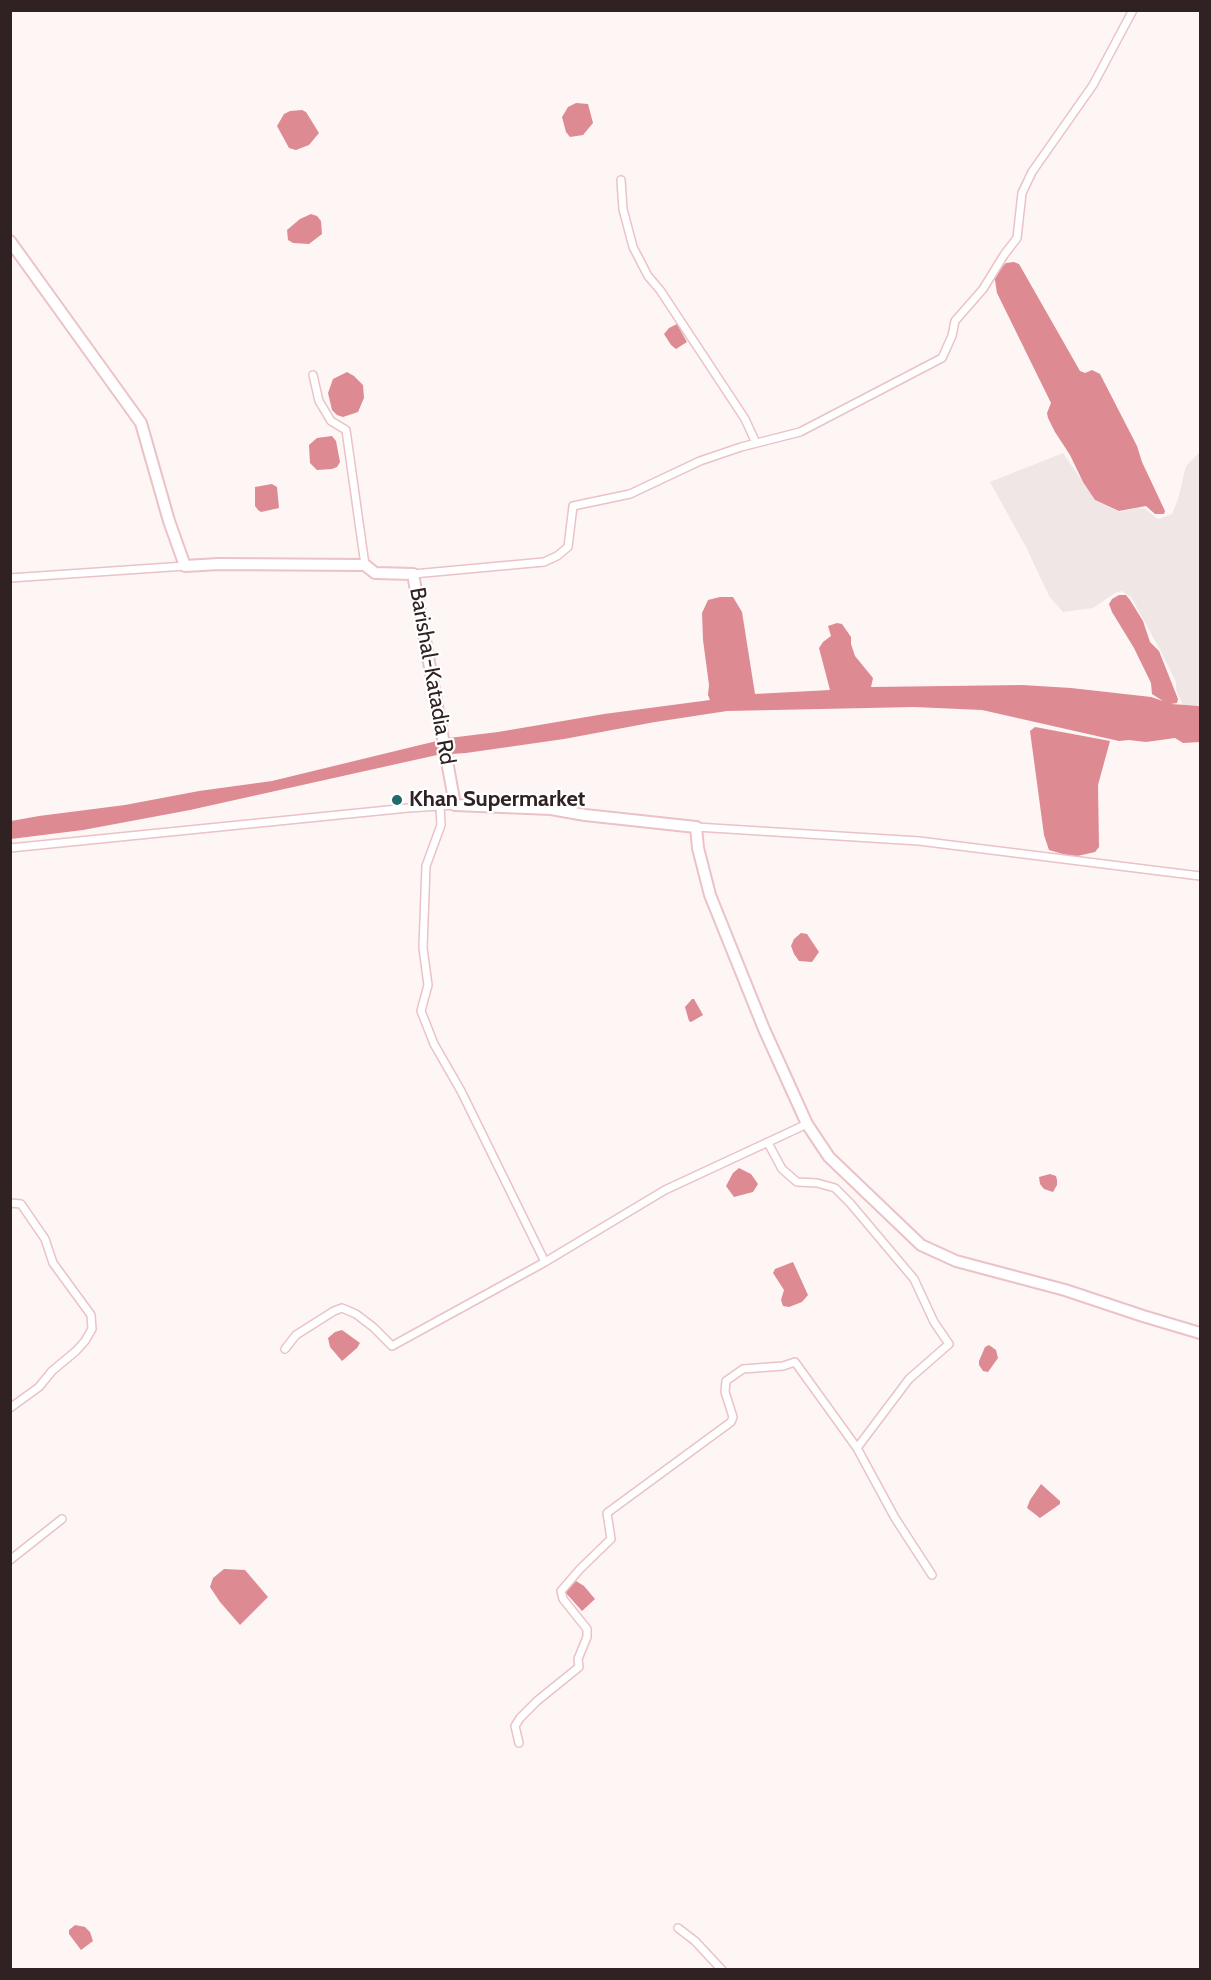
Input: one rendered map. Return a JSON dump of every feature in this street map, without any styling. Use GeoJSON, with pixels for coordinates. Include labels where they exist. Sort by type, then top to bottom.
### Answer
{"type":"FeatureCollection","features":[{"type":"Feature","properties":{"kind":"main road"},"geometry":{"type":"LineString","coordinates":[[10,242],[141,423],[169,521],[185,566]]}},
{"type":"Feature","properties":{"kind":"main road","name":"Barishal-Katadia Rd"},"geometry":{"type":"LineString","coordinates":[[185,566],[219,564],[365,565],[375,573],[413,574],[454,805]]}},
{"type":"Feature","properties":{"kind":"main road"},"geometry":{"type":"LineString","coordinates":[[454,805],[551,809],[696,827],[698,848],[710,895],[723,922],[764,1029],[807,1124],[829,1157],[921,1245],[956,1261],[1065,1290],[1200,1334]]}},
{"type":"Feature","properties":{"kind":"street"},"geometry":{"type":"LineString","coordinates":[[413,574],[544,562],[557,556],[568,547],[573,506],[630,494],[700,461],[800,432],[942,358],[952,336],[955,321],[983,289],[1017,238],[1022,193],[1032,172],[1093,85],[1133,10]]}},
{"type":"Feature","properties":{"kind":"street"},"geometry":{"type":"LineString","coordinates":[[621,180],[623,209],[633,247],[648,276],[660,290],[745,419],[756,443]]}},
{"type":"Feature","properties":{"kind":"street"},"geometry":{"type":"LineString","coordinates":[[313,375],[320,401],[331,421],[345,430],[365,565]]}},
{"type":"Feature","properties":{"kind":"street","name":"Barishal-Katadia Rd"},"geometry":{"type":"LineString","coordinates":[[10,578],[185,566]]}},
{"type":"Feature","properties":{"kind":"street"},"geometry":{"type":"LineString","coordinates":[[10,848],[454,805]]}},
{"type":"Feature","properties":{"kind":"street"},"geometry":{"type":"LineString","coordinates":[[440,806],[441,825],[426,866],[423,948],[428,985],[421,1011],[434,1044],[461,1091],[545,1262]]}},
{"type":"Feature","properties":{"kind":"street"},"geometry":{"type":"LineString","coordinates":[[696,827],[919,841],[1200,876]]}},
{"type":"Feature","properties":{"kind":"street"},"geometry":{"type":"LineString","coordinates":[[285,1348],[296,1335],[342,1308],[356,1314],[392,1346],[545,1262],[665,1190],[807,1124]]}},
{"type":"Feature","properties":{"kind":"street"},"geometry":{"type":"LineString","coordinates":[[768,1143],[782,1169],[797,1182],[817,1183],[835,1188],[850,1203],[914,1279],[934,1322],[949,1344],[909,1379],[857,1448]]}},
{"type":"Feature","properties":{"kind":"street"},"geometry":{"type":"LineString","coordinates":[[10,1203],[21,1204],[27,1210],[45,1239],[53,1263],[91,1315],[92,1329],[76,1351],[52,1371],[39,1387],[10,1408]]}},
{"type":"Feature","properties":{"kind":"street"},"geometry":{"type":"LineString","coordinates":[[519,1743],[515,1726],[520,1718],[579,1667],[578,1659],[587,1637],[587,1629],[563,1599],[561,1592],[580,1569],[611,1539],[607,1513],[731,1422],[733,1417],[725,1392],[726,1381],[743,1369],[783,1366],[795,1362],[857,1448],[895,1518],[932,1575]]}},
{"type":"Feature","properties":{"kind":"street"},"geometry":{"type":"LineString","coordinates":[[10,1560],[62,1519]]}},
{"type":"Feature","properties":{"kind":"street"},"geometry":{"type":"LineString","coordinates":[[678,1928],[695,1941],[722,1970]]}},
{"type":"Feature","properties":{"kind":"shaded area"},"geometry":{"type":"Polygon","coordinates":[[[576,103],[588,104],[593,123],[583,135],[570,137],[566,132],[562,117],[568,107],[576,103]]]}},
{"type":"Feature","properties":{"kind":"shaded area"},"geometry":{"type":"Polygon","coordinates":[[[302,110],[306,112],[319,133],[309,145],[296,150],[289,148],[277,126],[284,114],[302,110]]]}},
{"type":"Feature","properties":{"kind":"shaded area"},"geometry":{"type":"Polygon","coordinates":[[[311,214],[317,216],[321,221],[322,234],[309,244],[293,243],[288,240],[287,230],[300,219],[311,214]]]}},
{"type":"Feature","properties":{"kind":"shaded area"},"geometry":{"type":"Polygon","coordinates":[[[1006,263],[1019,264],[1080,371],[1085,373],[1092,370],[1100,374],[1137,446],[1165,511],[1164,514],[1155,514],[1146,506],[1119,511],[1095,500],[1083,482],[1048,418],[1047,413],[1051,403],[997,293],[994,274],[1006,263]]]}},
{"type":"Feature","properties":{"kind":"shaded area"},"geometry":{"type":"Polygon","coordinates":[[[677,324],[687,342],[676,349],[664,334],[677,324]]]}},
{"type":"Feature","properties":{"kind":"shaded area"},"geometry":{"type":"Polygon","coordinates":[[[347,372],[363,385],[364,398],[358,412],[343,417],[332,410],[328,393],[333,379],[347,372]]]}},
{"type":"Feature","properties":{"kind":"shaded area"},"geometry":{"type":"Polygon","coordinates":[[[332,436],[336,441],[340,462],[332,469],[317,470],[310,463],[309,445],[317,438],[332,436]]]}},
{"type":"Feature","properties":{"kind":"shaded area"},"geometry":{"type":"Polygon","coordinates":[[[1200,452],[1200,705],[1183,705],[1176,690],[1176,682],[1131,597],[1122,591],[1115,593],[1093,608],[1063,612],[1049,596],[1026,547],[990,482],[1063,453],[1096,501],[1120,512],[1138,508],[1145,509],[1158,519],[1172,514],[1186,466],[1200,452]]]}},
{"type":"Feature","properties":{"kind":"shaded area"},"geometry":{"type":"Polygon","coordinates":[[[272,484],[277,487],[279,508],[261,512],[255,506],[255,487],[272,484]]]}},
{"type":"Feature","properties":{"kind":"shaded area"},"geometry":{"type":"Polygon","coordinates":[[[1119,595],[1126,595],[1130,600],[1143,621],[1150,642],[1159,651],[1178,699],[1177,703],[1171,704],[1200,706],[1200,742],[1183,743],[1175,738],[1146,742],[1119,741],[982,710],[914,707],[727,711],[564,739],[437,755],[190,810],[83,830],[11,839],[11,821],[272,781],[449,738],[710,700],[702,613],[708,600],[720,597],[733,597],[742,612],[755,694],[830,690],[819,648],[831,636],[828,626],[837,623],[842,624],[851,637],[855,656],[873,678],[871,687],[1022,685],[1151,697],[1163,701],[1152,694],[1151,683],[1134,648],[1112,612],[1109,604],[1119,595]]]}},
{"type":"Feature","properties":{"kind":"shaded area"},"geometry":{"type":"Polygon","coordinates":[[[1035,727],[1110,741],[1098,785],[1099,847],[1095,852],[1073,857],[1049,850],[1044,835],[1030,731],[1035,727]]]}},
{"type":"Feature","properties":{"kind":"shaded area"},"geometry":{"type":"Polygon","coordinates":[[[801,933],[807,934],[819,952],[812,962],[799,961],[794,954],[791,946],[794,939],[801,933]]]}},
{"type":"Feature","properties":{"kind":"shaded area"},"geometry":{"type":"Polygon","coordinates":[[[692,999],[703,1015],[691,1022],[685,1007],[692,999]]]}},
{"type":"Feature","properties":{"kind":"shaded area"},"geometry":{"type":"Polygon","coordinates":[[[739,1168],[751,1174],[758,1184],[753,1192],[734,1197],[726,1186],[733,1173],[739,1168]]]}},
{"type":"Feature","properties":{"kind":"shaded area"},"geometry":{"type":"Polygon","coordinates":[[[1050,1174],[1056,1176],[1057,1180],[1053,1192],[1044,1189],[1040,1184],[1039,1177],[1050,1174]]]}},
{"type":"Feature","properties":{"kind":"shaded area"},"geometry":{"type":"Polygon","coordinates":[[[793,1262],[808,1295],[802,1302],[789,1307],[783,1306],[781,1300],[784,1290],[773,1273],[775,1269],[793,1262]]]}},
{"type":"Feature","properties":{"kind":"shaded area"},"geometry":{"type":"Polygon","coordinates":[[[342,1330],[360,1343],[342,1361],[330,1347],[328,1338],[342,1330]]]}},
{"type":"Feature","properties":{"kind":"shaded area"},"geometry":{"type":"Polygon","coordinates":[[[989,1345],[996,1350],[998,1358],[988,1372],[983,1371],[979,1361],[985,1347],[989,1345]]]}},
{"type":"Feature","properties":{"kind":"shaded area"},"geometry":{"type":"Polygon","coordinates":[[[1041,1484],[1060,1501],[1060,1504],[1040,1518],[1027,1508],[1041,1484]]]}},
{"type":"Feature","properties":{"kind":"shaded area"},"geometry":{"type":"Polygon","coordinates":[[[224,1569],[245,1570],[268,1597],[240,1625],[210,1587],[213,1578],[224,1569]]]}},
{"type":"Feature","properties":{"kind":"shaded area"},"geometry":{"type":"Polygon","coordinates":[[[576,1581],[584,1586],[595,1599],[582,1611],[565,1592],[572,1582],[576,1581]]]}},
{"type":"Feature","properties":{"kind":"shaded area"},"geometry":{"type":"Polygon","coordinates":[[[75,1925],[85,1927],[90,1932],[93,1941],[81,1950],[69,1934],[69,1930],[75,1925]]]}},
{"type":"Feature","properties":{"kind":"place","name":"Khan Supermarket"},"geometry":{"type":"Point","coordinates":[397,800]}}]}
